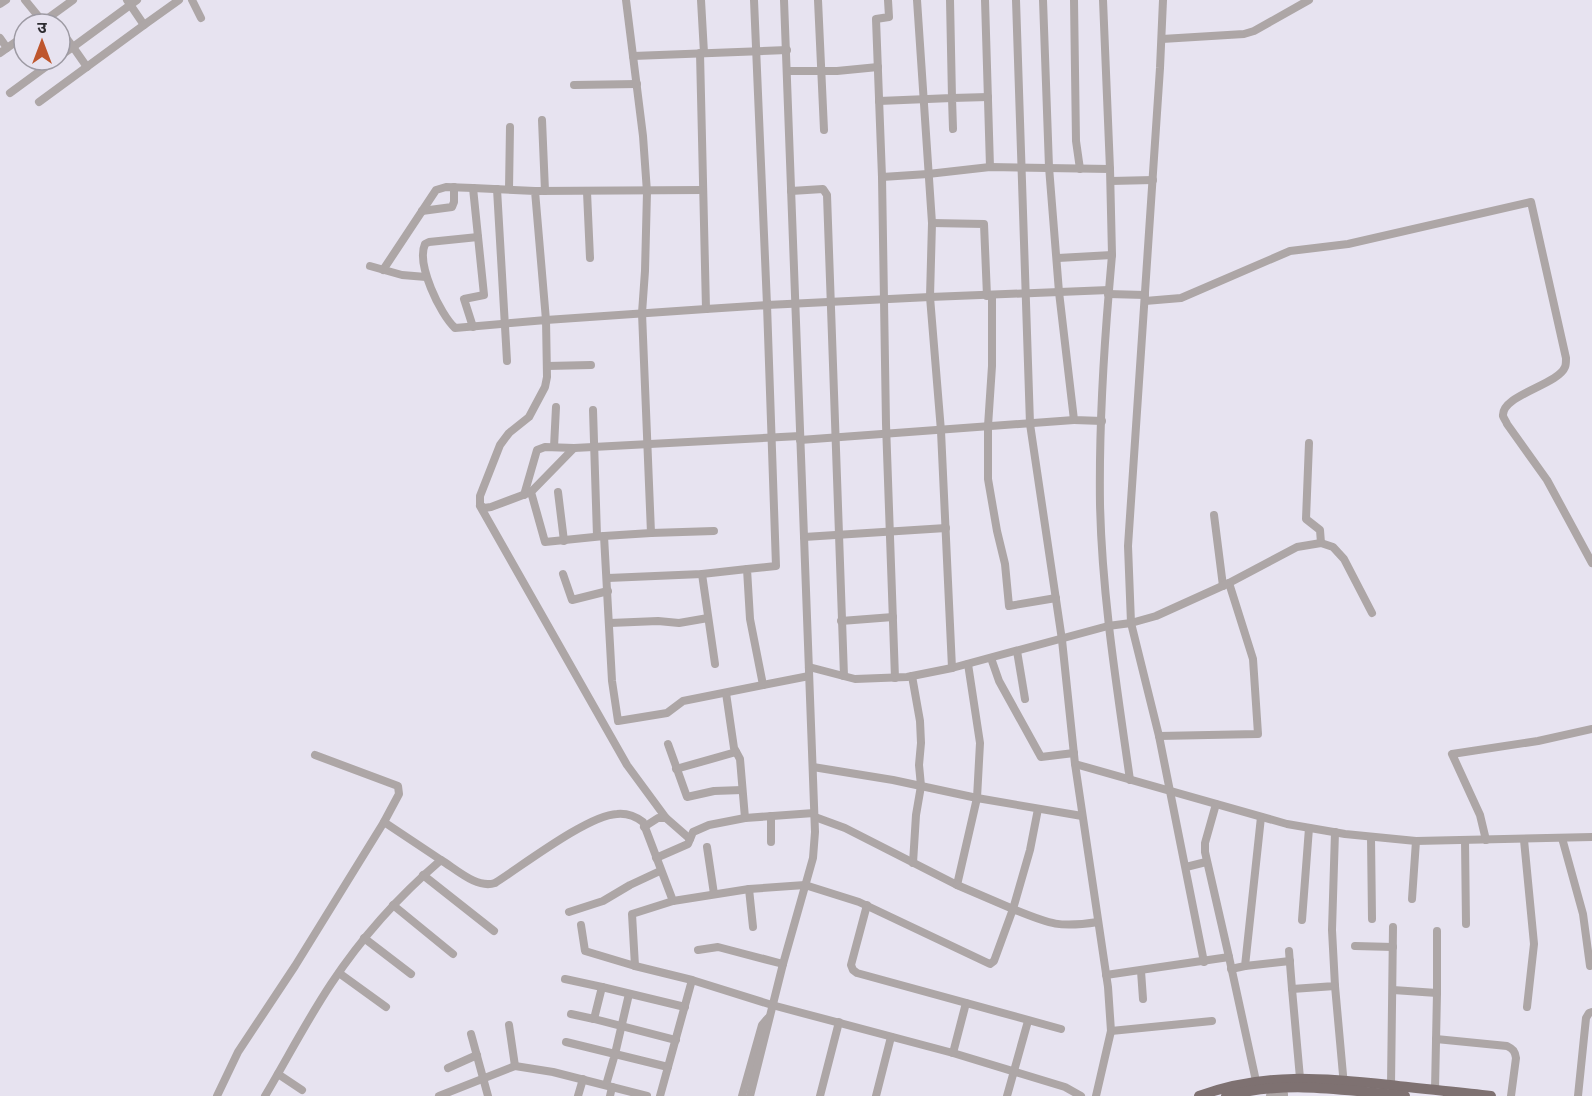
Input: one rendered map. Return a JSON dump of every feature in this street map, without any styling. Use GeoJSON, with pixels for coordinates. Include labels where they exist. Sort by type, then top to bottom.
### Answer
{"type":"FeatureCollection","features":[{"type":"Feature","properties":{"kind":"main road"},"geometry":{"type":"LineString","coordinates":[[1224,1094],[1256,1081],[1283,1089],[1300,1078],[1405,1096]]}},
{"type":"Feature","properties":{"kind":"main road"},"geometry":{"type":"LineString","coordinates":[[1199,1096],[1260,1088],[1333,1092],[1344,1085],[1391,1085],[1491,1096]]}},
{"type":"Feature","properties":{"kind":"street"},"geometry":{"type":"LineString","coordinates":[[0,4],[6,0]]}},
{"type":"Feature","properties":{"kind":"street"},"geometry":{"type":"LineString","coordinates":[[57,12],[73,0]]}},
{"type":"Feature","properties":{"kind":"street"},"geometry":{"type":"LineString","coordinates":[[39,102],[178,0]]}},
{"type":"Feature","properties":{"kind":"street"},"geometry":{"type":"LineString","coordinates":[[192,0],[201,18]]}},
{"type":"Feature","properties":{"kind":"street"},"geometry":{"type":"LineString","coordinates":[[626,0],[643,136],[646,192],[642,313],[651,533]]}},
{"type":"Feature","properties":{"kind":"street"},"geometry":{"type":"LineString","coordinates":[[701,0],[706,309]]}},
{"type":"Feature","properties":{"kind":"street"},"geometry":{"type":"LineString","coordinates":[[608,578],[702,574],[777,566],[754,0]]}},
{"type":"Feature","properties":{"kind":"street"},"geometry":{"type":"LineString","coordinates":[[750,1096],[772,1005],[813,858],[813,767],[784,0]]}},
{"type":"Feature","properties":{"kind":"street"},"geometry":{"type":"LineString","coordinates":[[818,0],[824,130]]}},
{"type":"Feature","properties":{"kind":"street"},"geometry":{"type":"LineString","coordinates":[[888,0],[889,17],[876,19],[885,300],[886,434],[895,678]]}},
{"type":"Feature","properties":{"kind":"street"},"geometry":{"type":"LineString","coordinates":[[917,0],[932,224],[930,297],[941,431],[952,668]]}},
{"type":"Feature","properties":{"kind":"street"},"geometry":{"type":"LineString","coordinates":[[950,0],[953,129]]}},
{"type":"Feature","properties":{"kind":"street"},"geometry":{"type":"LineString","coordinates":[[985,0],[990,166]]}},
{"type":"Feature","properties":{"kind":"street"},"geometry":{"type":"LineString","coordinates":[[1016,0],[1030,424],[1062,640],[1075,764],[1106,975],[1111,1031],[1096,1096]]}},
{"type":"Feature","properties":{"kind":"street"},"geometry":{"type":"LineString","coordinates":[[1043,0],[1049,167],[1059,292],[1074,420]]}},
{"type":"Feature","properties":{"kind":"street"},"geometry":{"type":"LineString","coordinates":[[1074,0],[1076,141],[1080,169]]}},
{"type":"Feature","properties":{"kind":"street"},"geometry":{"type":"LineString","coordinates":[[1103,0],[1112,255],[1102,422],[1100,505],[1108,626],[1130,780]]}},
{"type":"Feature","properties":{"kind":"street"},"geometry":{"type":"LineString","coordinates":[[1163,0],[1128,546],[1131,623],[1171,791],[1204,962]]}},
{"type":"Feature","properties":{"kind":"street"},"geometry":{"type":"LineString","coordinates":[[1162,39],[1244,34],[1254,31],[1309,0]]}},
{"type":"Feature","properties":{"kind":"street"},"geometry":{"type":"LineString","coordinates":[[87,67],[73,47],[132,2],[144,25]]}},
{"type":"Feature","properties":{"kind":"street"},"geometry":{"type":"LineString","coordinates":[[0,38],[7,48]]}},
{"type":"Feature","properties":{"kind":"street"},"geometry":{"type":"LineString","coordinates":[[0,54],[12,44]]}},
{"type":"Feature","properties":{"kind":"street"},"geometry":{"type":"LineString","coordinates":[[633,56],[787,50]]}},
{"type":"Feature","properties":{"kind":"street"},"geometry":{"type":"LineString","coordinates":[[788,71],[878,67]]}},
{"type":"Feature","properties":{"kind":"street"},"geometry":{"type":"LineString","coordinates":[[10,93],[39,72]]}},
{"type":"Feature","properties":{"kind":"street"},"geometry":{"type":"LineString","coordinates":[[574,85],[637,84]]}},
{"type":"Feature","properties":{"kind":"street"},"geometry":{"type":"LineString","coordinates":[[879,101],[988,97]]}},
{"type":"Feature","properties":{"kind":"street"},"geometry":{"type":"LineString","coordinates":[[542,120],[544,191]]}},
{"type":"Feature","properties":{"kind":"street"},"geometry":{"type":"LineString","coordinates":[[509,189],[510,127]]}},
{"type":"Feature","properties":{"kind":"street"},"geometry":{"type":"LineString","coordinates":[[882,177],[990,166],[1020,169],[1049,167],[1110,169]]}},
{"type":"Feature","properties":{"kind":"street"},"geometry":{"type":"LineString","coordinates":[[1111,181],[1153,180]]}},
{"type":"Feature","properties":{"kind":"street"},"geometry":{"type":"LineString","coordinates":[[422,211],[452,207],[454,187]]}},
{"type":"Feature","properties":{"kind":"street"},"geometry":{"type":"LineString","coordinates":[[383,270],[436,190],[440,188],[587,192],[703,190]]}},
{"type":"Feature","properties":{"kind":"street"},"geometry":{"type":"LineString","coordinates":[[473,188],[484,295],[464,300],[473,327]]}},
{"type":"Feature","properties":{"kind":"street"},"geometry":{"type":"LineString","coordinates":[[497,189],[507,361]]}},
{"type":"Feature","properties":{"kind":"street"},"geometry":{"type":"LineString","coordinates":[[791,191],[823,189],[826,192],[832,302],[844,676]]}},
{"type":"Feature","properties":{"kind":"street"},"geometry":{"type":"LineString","coordinates":[[535,191],[546,320],[545,387],[529,417],[500,445],[480,496],[480,505],[627,765],[666,818],[690,839]]}},
{"type":"Feature","properties":{"kind":"street"},"geometry":{"type":"LineString","coordinates":[[587,192],[590,258]]}},
{"type":"Feature","properties":{"kind":"street"},"geometry":{"type":"LineString","coordinates":[[478,237],[429,242],[424,244],[422,254],[426,278],[452,325],[461,328],[642,313],[930,297],[1109,292],[1145,298],[1181,298],[1290,251],[1348,244],[1531,202],[1566,366],[1560,375],[1514,400],[1505,408],[1503,416],[1547,480],[1592,563]]}},
{"type":"Feature","properties":{"kind":"street"},"geometry":{"type":"LineString","coordinates":[[932,224],[984,224],[990,295],[992,366],[988,426],[988,479],[1005,564],[1009,606],[1056,598]]}},
{"type":"Feature","properties":{"kind":"street"},"geometry":{"type":"LineString","coordinates":[[1058,258],[1112,255]]}},
{"type":"Feature","properties":{"kind":"street"},"geometry":{"type":"LineString","coordinates":[[370,266],[402,275],[426,278]]}},
{"type":"Feature","properties":{"kind":"street"},"geometry":{"type":"LineString","coordinates":[[547,366],[591,365]]}},
{"type":"Feature","properties":{"kind":"street"},"geometry":{"type":"LineString","coordinates":[[555,447],[556,407]]}},
{"type":"Feature","properties":{"kind":"street"},"geometry":{"type":"LineString","coordinates":[[593,410],[601,536],[608,578],[612,681],[618,721],[667,713],[683,701],[809,676]]}},
{"type":"Feature","properties":{"kind":"street"},"geometry":{"type":"LineString","coordinates":[[714,531],[601,536],[546,542],[528,494],[537,450],[545,447],[574,448],[772,436],[836,438],[1074,420],[1102,422]]}},
{"type":"Feature","properties":{"kind":"street"},"geometry":{"type":"LineString","coordinates":[[1309,443],[1306,519],[1320,530],[1321,543]]}},
{"type":"Feature","properties":{"kind":"street"},"geometry":{"type":"LineString","coordinates":[[480,505],[484,508],[491,507],[528,494],[574,448]]}},
{"type":"Feature","properties":{"kind":"street"},"geometry":{"type":"LineString","coordinates":[[558,492],[564,541]]}},
{"type":"Feature","properties":{"kind":"street"},"geometry":{"type":"LineString","coordinates":[[1159,736],[1258,734],[1252,659],[1247,635],[1226,584],[1214,515]]}},
{"type":"Feature","properties":{"kind":"street"},"geometry":{"type":"LineString","coordinates":[[804,537],[946,528]]}},
{"type":"Feature","properties":{"kind":"street"},"geometry":{"type":"LineString","coordinates":[[809,667],[855,679],[895,678],[952,668],[1108,626],[1156,616],[1226,584],[1297,547],[1321,543],[1333,547],[1344,559],[1372,613]]}},
{"type":"Feature","properties":{"kind":"street"},"geometry":{"type":"LineString","coordinates":[[747,569],[750,619],[763,685]]}},
{"type":"Feature","properties":{"kind":"street"},"geometry":{"type":"LineString","coordinates":[[563,574],[572,600],[608,591]]}},
{"type":"Feature","properties":{"kind":"street"},"geometry":{"type":"LineString","coordinates":[[702,574],[715,664]]}},
{"type":"Feature","properties":{"kind":"street"},"geometry":{"type":"LineString","coordinates":[[841,621],[893,617]]}},
{"type":"Feature","properties":{"kind":"street"},"geometry":{"type":"LineString","coordinates":[[610,623],[658,621],[679,623],[708,618]]}},
{"type":"Feature","properties":{"kind":"street"},"geometry":{"type":"LineString","coordinates":[[1017,651],[1025,699]]}},
{"type":"Feature","properties":{"kind":"street"},"geometry":{"type":"LineString","coordinates":[[991,658],[999,681],[1041,757],[1074,753]]}},
{"type":"Feature","properties":{"kind":"street"},"geometry":{"type":"LineString","coordinates":[[957,885],[977,798],[980,743],[968,664]]}},
{"type":"Feature","properties":{"kind":"street"},"geometry":{"type":"LineString","coordinates":[[912,676],[920,721],[921,786],[916,815],[914,862]]}},
{"type":"Feature","properties":{"kind":"street"},"geometry":{"type":"LineString","coordinates":[[726,693],[734,748],[740,759],[745,818]]}},
{"type":"Feature","properties":{"kind":"street"},"geometry":{"type":"LineString","coordinates":[[1486,840],[1480,814],[1452,754],[1538,741],[1592,729]]}},
{"type":"Feature","properties":{"kind":"street"},"geometry":{"type":"LineString","coordinates":[[668,744],[687,797],[714,791],[742,790]]}},
{"type":"Feature","properties":{"kind":"street"},"geometry":{"type":"LineString","coordinates":[[676,768],[736,752]]}},
{"type":"Feature","properties":{"kind":"street"},"geometry":{"type":"LineString","coordinates":[[217,1096],[238,1052],[295,966],[399,794],[398,786],[315,755]]}},
{"type":"Feature","properties":{"kind":"street"},"geometry":{"type":"LineString","coordinates":[[1075,764],[1261,817],[1335,832],[1416,841],[1592,837]]}},
{"type":"Feature","properties":{"kind":"street"},"geometry":{"type":"LineString","coordinates":[[813,767],[1082,816]]}},
{"type":"Feature","properties":{"kind":"street"},"geometry":{"type":"LineString","coordinates":[[1216,804],[1205,843],[1206,862],[1256,1081]]}},
{"type":"Feature","properties":{"kind":"street"},"geometry":{"type":"LineString","coordinates":[[635,966],[632,914],[673,901],[714,894],[805,885],[867,905],[990,964],[994,962],[1013,909],[1030,850],[1038,809]]}},
{"type":"Feature","properties":{"kind":"street"},"geometry":{"type":"LineString","coordinates":[[384,822],[478,884],[488,886],[574,831],[615,813],[635,816],[643,822],[673,901]]}},
{"type":"Feature","properties":{"kind":"street"},"geometry":{"type":"LineString","coordinates":[[656,858],[688,844],[693,832],[709,825],[745,818],[814,815],[845,828],[957,885],[1051,924],[1073,925],[1098,922]]}},
{"type":"Feature","properties":{"kind":"street"},"geometry":{"type":"LineString","coordinates":[[771,816],[771,842]]}},
{"type":"Feature","properties":{"kind":"street"},"geometry":{"type":"LineString","coordinates":[[1245,966],[1261,817]]}},
{"type":"Feature","properties":{"kind":"street"},"geometry":{"type":"LineString","coordinates":[[644,827],[658,818],[666,818]]}},
{"type":"Feature","properties":{"kind":"street"},"geometry":{"type":"LineString","coordinates":[[1302,920],[1309,828]]}},
{"type":"Feature","properties":{"kind":"street"},"geometry":{"type":"LineString","coordinates":[[1335,832],[1332,930],[1344,1085]]}},
{"type":"Feature","properties":{"kind":"street"},"geometry":{"type":"LineString","coordinates":[[1371,837],[1372,919]]}},
{"type":"Feature","properties":{"kind":"street"},"geometry":{"type":"LineString","coordinates":[[1562,838],[1584,914],[1590,966]]}},
{"type":"Feature","properties":{"kind":"street"},"geometry":{"type":"LineString","coordinates":[[1465,840],[1466,924]]}},
{"type":"Feature","properties":{"kind":"street"},"geometry":{"type":"LineString","coordinates":[[1524,840],[1534,944],[1527,1007]]}},
{"type":"Feature","properties":{"kind":"street"},"geometry":{"type":"LineString","coordinates":[[1412,899],[1416,841]]}},
{"type":"Feature","properties":{"kind":"street"},"geometry":{"type":"LineString","coordinates":[[707,847],[714,894]]}},
{"type":"Feature","properties":{"kind":"street"},"geometry":{"type":"LineString","coordinates":[[265,1096],[339,973],[364,938],[393,905],[441,860]]}},
{"type":"Feature","properties":{"kind":"street"},"geometry":{"type":"LineString","coordinates":[[1186,867],[1206,862]]}},
{"type":"Feature","properties":{"kind":"street"},"geometry":{"type":"LineString","coordinates":[[569,912],[603,901],[660,871]]}},
{"type":"Feature","properties":{"kind":"street"},"geometry":{"type":"LineString","coordinates":[[423,875],[494,931]]}},
{"type":"Feature","properties":{"kind":"street"},"geometry":{"type":"LineString","coordinates":[[749,890],[753,927]]}},
{"type":"Feature","properties":{"kind":"street"},"geometry":{"type":"LineString","coordinates":[[393,905],[453,954]]}},
{"type":"Feature","properties":{"kind":"street"},"geometry":{"type":"LineString","coordinates":[[867,905],[851,965],[857,973],[1061,1029]]}},
{"type":"Feature","properties":{"kind":"street"},"geometry":{"type":"LineString","coordinates":[[581,924],[585,951],[692,980],[772,1005],[953,1053],[1065,1087],[1081,1096]]}},
{"type":"Feature","properties":{"kind":"street"},"geometry":{"type":"LineString","coordinates":[[1391,1085],[1393,927]]}},
{"type":"Feature","properties":{"kind":"street"},"geometry":{"type":"LineString","coordinates":[[1437,931],[1436,1039],[1442,1092]]}},
{"type":"Feature","properties":{"kind":"street"},"geometry":{"type":"LineString","coordinates":[[364,938],[411,974]]}},
{"type":"Feature","properties":{"kind":"street"},"geometry":{"type":"LineString","coordinates":[[1355,946],[1393,947]]}},
{"type":"Feature","properties":{"kind":"street"},"geometry":{"type":"LineString","coordinates":[[698,950],[718,947],[783,964]]}},
{"type":"Feature","properties":{"kind":"street"},"geometry":{"type":"LineString","coordinates":[[1289,951],[1300,1078]]}},
{"type":"Feature","properties":{"kind":"street"},"geometry":{"type":"LineString","coordinates":[[1106,975],[1229,957]]}},
{"type":"Feature","properties":{"kind":"street"},"geometry":{"type":"LineString","coordinates":[[1231,969],[1290,961]]}},
{"type":"Feature","properties":{"kind":"street"},"geometry":{"type":"LineString","coordinates":[[1141,971],[1143,999]]}},
{"type":"Feature","properties":{"kind":"street"},"geometry":{"type":"LineString","coordinates":[[339,973],[386,1007]]}},
{"type":"Feature","properties":{"kind":"street"},"geometry":{"type":"LineString","coordinates":[[565,979],[685,1007]]}},
{"type":"Feature","properties":{"kind":"street"},"geometry":{"type":"LineString","coordinates":[[660,1096],[692,980]]}},
{"type":"Feature","properties":{"kind":"street"},"geometry":{"type":"LineString","coordinates":[[1292,989],[1335,986]]}},
{"type":"Feature","properties":{"kind":"street"},"geometry":{"type":"LineString","coordinates":[[594,1019],[602,987]]}},
{"type":"Feature","properties":{"kind":"street"},"geometry":{"type":"LineString","coordinates":[[1394,990],[1437,993]]}},
{"type":"Feature","properties":{"kind":"street"},"geometry":{"type":"LineString","coordinates":[[610,1096],[609,1086],[615,1053],[629,994]]}},
{"type":"Feature","properties":{"kind":"street"},"geometry":{"type":"LineString","coordinates":[[953,1053],[966,1003]]}},
{"type":"Feature","properties":{"kind":"street"},"geometry":{"type":"LineString","coordinates":[[1578,1096],[1586,1018],[1592,1012]]}},
{"type":"Feature","properties":{"kind":"street"},"geometry":{"type":"LineString","coordinates":[[571,1014],[676,1040]]}},
{"type":"Feature","properties":{"kind":"street"},"geometry":{"type":"LineString","coordinates":[[742,1096],[762,1026],[769,1017]]}},
{"type":"Feature","properties":{"kind":"street"},"geometry":{"type":"LineString","coordinates":[[1006,1096],[1015,1072],[1028,1021]]}},
{"type":"Feature","properties":{"kind":"street"},"geometry":{"type":"LineString","coordinates":[[1111,1031],[1212,1021]]}},
{"type":"Feature","properties":{"kind":"street"},"geometry":{"type":"LineString","coordinates":[[820,1096],[839,1022]]}},
{"type":"Feature","properties":{"kind":"street"},"geometry":{"type":"LineString","coordinates":[[509,1025],[515,1066]]}},
{"type":"Feature","properties":{"kind":"street"},"geometry":{"type":"LineString","coordinates":[[471,1034],[488,1096]]}},
{"type":"Feature","properties":{"kind":"street"},"geometry":{"type":"LineString","coordinates":[[875,1096],[891,1037]]}},
{"type":"Feature","properties":{"kind":"street"},"geometry":{"type":"LineString","coordinates":[[1436,1039],[1512,1048],[1516,1058],[1511,1096]]}},
{"type":"Feature","properties":{"kind":"street"},"geometry":{"type":"LineString","coordinates":[[567,1042],[668,1067]]}},
{"type":"Feature","properties":{"kind":"street"},"geometry":{"type":"LineString","coordinates":[[448,1068],[477,1055]]}},
{"type":"Feature","properties":{"kind":"street"},"geometry":{"type":"LineString","coordinates":[[439,1096],[483,1077],[515,1066],[525,1066],[647,1096]]}},
{"type":"Feature","properties":{"kind":"street"},"geometry":{"type":"LineString","coordinates":[[278,1074],[302,1090]]}},
{"type":"Feature","properties":{"kind":"street"},"geometry":{"type":"LineString","coordinates":[[578,1096],[583,1079]]}},
{"type":"Feature","properties":{"kind":"street"},"geometry":{"type":"LineString","coordinates":[[1270,1096],[1283,1089]]}}]}
